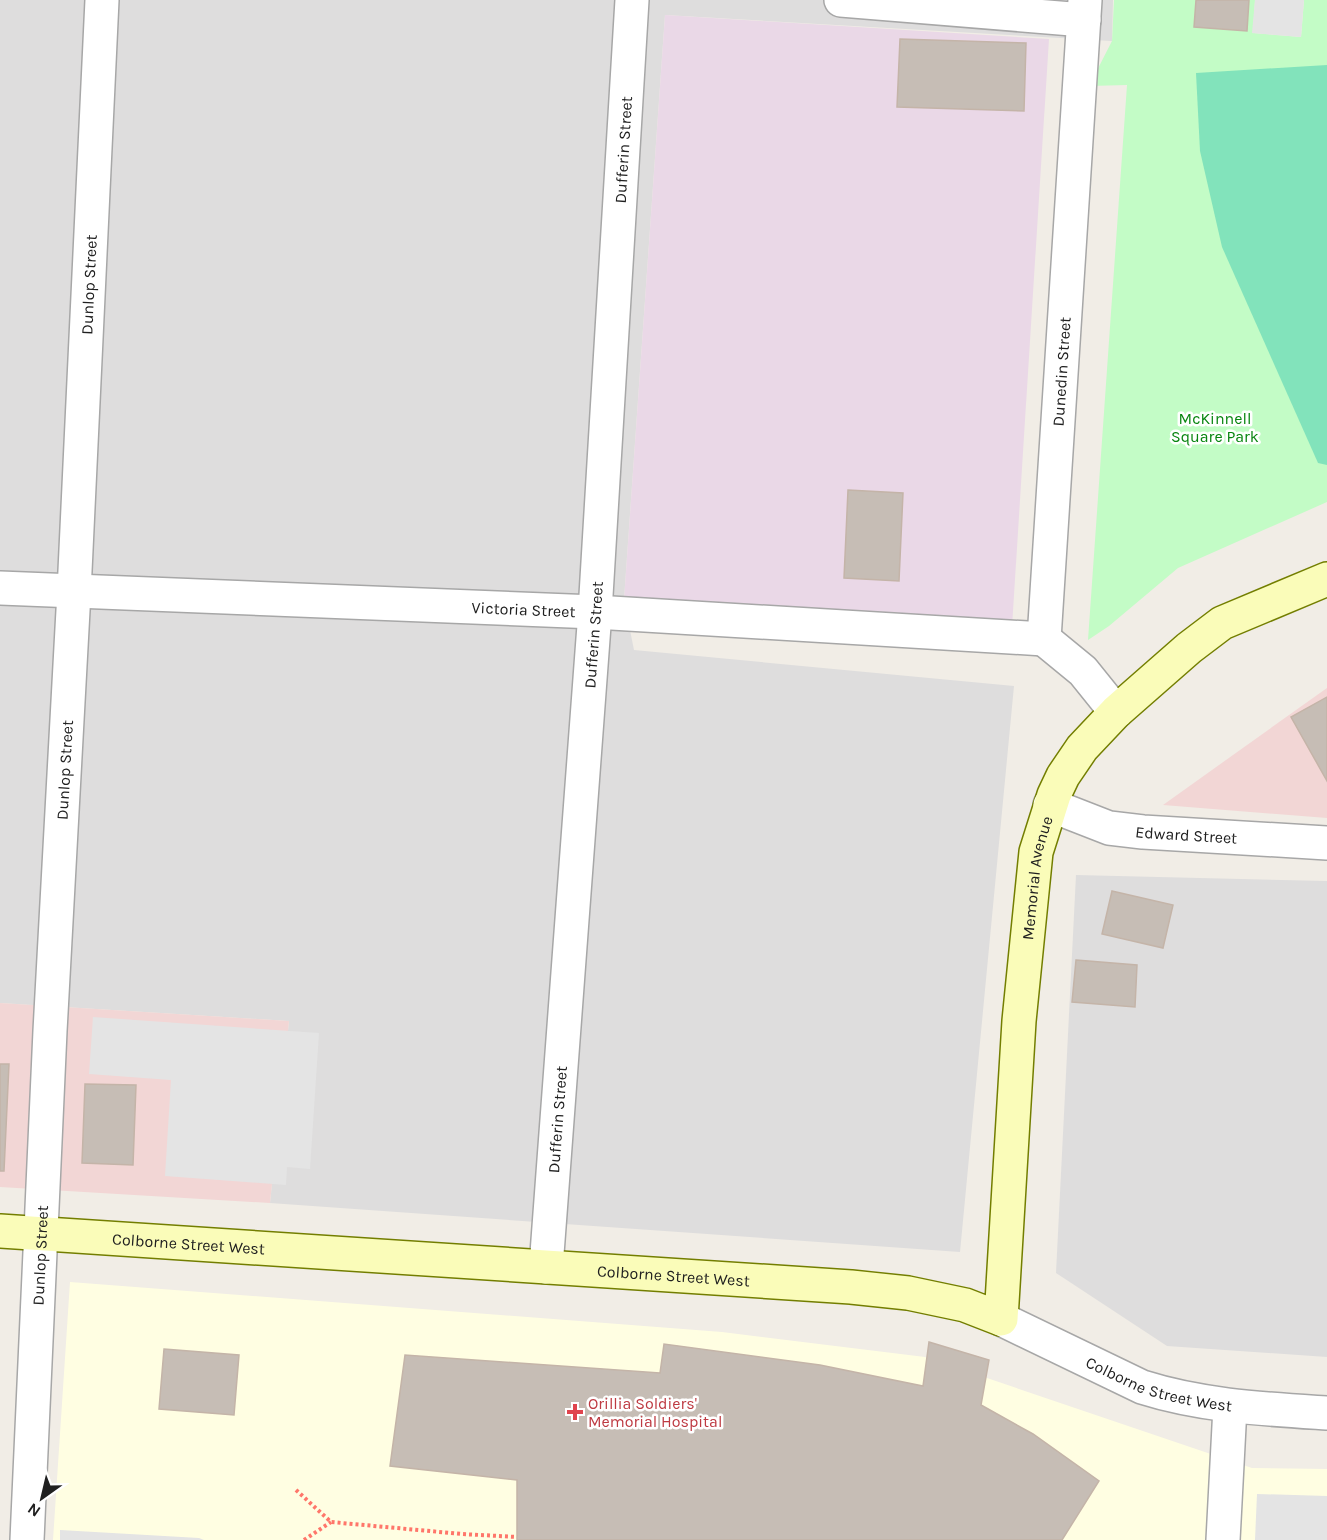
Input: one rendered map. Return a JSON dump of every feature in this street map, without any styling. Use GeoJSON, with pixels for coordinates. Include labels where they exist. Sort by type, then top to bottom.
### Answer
{"type":"FeatureCollection","features":[{"type":"Feature","properties":{"kind":"main road","name":"Memorial Avenue"},"geometry":{"type":"LineString","coordinates":[[1001,1318],[1021,999],[1036,852],[1050,805],[1063,776],[1082,748],[1116,712],[1163,669],[1222,624],[1327,579]]}},
{"type":"Feature","properties":{"kind":"main road","name":"Colborne Street West"},"geometry":{"type":"LineString","coordinates":[[0,1231],[852,1287],[908,1293],[965,1305],[1001,1318]]}},
{"type":"Feature","properties":{"kind":"street","name":"Dunlop Street"},"geometry":{"type":"LineString","coordinates":[[27,1540],[102,0]]}},
{"type":"Feature","properties":{"kind":"street","name":"Dufferin Street"},"geometry":{"type":"LineString","coordinates":[[546,1267],[595,612],[632,0]]}},
{"type":"Feature","properties":{"kind":"street"},"geometry":{"type":"LineString","coordinates":[[841,0],[1084,10]]}},
{"type":"Feature","properties":{"kind":"street","name":"Dunedin Street"},"geometry":{"type":"LineString","coordinates":[[1044,639],[1084,10]]}},
{"type":"Feature","properties":{"kind":"street","name":"Victoria Street"},"geometry":{"type":"LineString","coordinates":[[0,588],[595,612],[1044,639]]}},
{"type":"Feature","properties":{"kind":"street"},"geometry":{"type":"LineString","coordinates":[[1044,639],[1083,671],[1116,712]]}},
{"type":"Feature","properties":{"kind":"street","name":"Edward Street"},"geometry":{"type":"LineString","coordinates":[[1050,805],[1109,828],[1327,843]]}},
{"type":"Feature","properties":{"kind":"street","name":"Colborne Street West"},"geometry":{"type":"LineString","coordinates":[[1001,1318],[1142,1388],[1230,1407],[1327,1413]]}},
{"type":"Feature","properties":{"kind":"street"},"geometry":{"type":"LineString","coordinates":[[1223,1540],[1230,1407]]}},
{"type":"Feature","properties":{"kind":"path"},"geometry":{"type":"LineString","coordinates":[[296,1490],[331,1522],[517,1538]]}},
{"type":"Feature","properties":{"kind":"path"},"geometry":{"type":"LineString","coordinates":[[304,1540],[331,1522]]}},
{"type":"Feature","properties":{"kind":"shaded area"},"geometry":{"type":"Polygon","coordinates":[[[0,0],[1113,0],[1112,41],[665,15],[624,600],[634,650],[1014,686],[960,1252],[270,1203],[289,1021],[0,1003],[0,0]]]}},
{"type":"Feature","properties":{"kind":"shaded area"},"geometry":{"type":"Polygon","coordinates":[[[1255,0],[1304,0],[1301,37],[1252,33],[1255,0]]]}},
{"type":"Feature","properties":{"kind":"shaded area"},"geometry":{"type":"Polygon","coordinates":[[[665,15],[1049,39],[1012,627],[624,600],[665,15]]]}},
{"type":"Feature","properties":{"kind":"shaded area"},"geometry":{"type":"Polygon","coordinates":[[[1327,688],[1327,818],[1163,805],[1289,715],[1327,688]]]}},
{"type":"Feature","properties":{"kind":"shaded area"},"geometry":{"type":"Polygon","coordinates":[[[1076,875],[1327,881],[1327,1357],[1167,1346],[1056,1273],[1076,875]]]}},
{"type":"Feature","properties":{"kind":"shaded area"},"geometry":{"type":"Polygon","coordinates":[[[0,1003],[289,1021],[270,1203],[0,1187],[0,1003]]]}},
{"type":"Feature","properties":{"kind":"shaded area"},"geometry":{"type":"Polygon","coordinates":[[[93,1017],[319,1033],[310,1169],[287,1167],[286,1185],[165,1176],[171,1080],[89,1074],[93,1017]]]}},
{"type":"Feature","properties":{"kind":"shaded area","name":"Orillia Soldiers' Memorial Hospital"},"geometry":{"type":"Polygon","coordinates":[[[70,1282],[722,1332],[925,1357],[1252,1468],[1327,1469],[1327,1540],[53,1540],[70,1282]]]}},
{"type":"Feature","properties":{"kind":"shaded area"},"geometry":{"type":"Polygon","coordinates":[[[1257,1494],[1327,1496],[1327,1540],[1255,1540],[1257,1494]]]}},
{"type":"Feature","properties":{"kind":"shaded area"},"geometry":{"type":"Polygon","coordinates":[[[60,1530],[199,1538],[204,1540],[60,1540],[60,1530]]]}},
{"type":"Feature","properties":{"kind":"green space","name":"McKinnell Square Park"},"geometry":{"type":"Polygon","coordinates":[[[1114,0],[1255,0],[1253,33],[1301,37],[1304,0],[1327,0],[1327,502],[1178,568],[1109,626],[1088,640],[1127,85],[1089,86],[1112,41],[1114,0]]]}},
{"type":"Feature","properties":{"kind":"green space"},"geometry":{"type":"Polygon","coordinates":[[[1327,65],[1327,465],[1318,463],[1222,247],[1200,151],[1196,73],[1327,65]]]}},
{"type":"Feature","properties":{"kind":"building"},"geometry":{"type":"Polygon","coordinates":[[[1196,0],[1249,0],[1247,31],[1194,27],[1196,0]]]}},
{"type":"Feature","properties":{"kind":"building"},"geometry":{"type":"Polygon","coordinates":[[[900,39],[1026,43],[1024,111],[897,107],[900,39]]]}},
{"type":"Feature","properties":{"kind":"building"},"geometry":{"type":"Polygon","coordinates":[[[848,490],[903,493],[899,581],[844,578],[848,490]]]}},
{"type":"Feature","properties":{"kind":"building"},"geometry":{"type":"Polygon","coordinates":[[[1327,697],[1327,781],[1291,717],[1327,697]]]}},
{"type":"Feature","properties":{"kind":"building"},"geometry":{"type":"Polygon","coordinates":[[[1112,891],[1173,905],[1163,948],[1102,934],[1112,891]]]}},
{"type":"Feature","properties":{"kind":"building"},"geometry":{"type":"Polygon","coordinates":[[[1076,960],[1137,965],[1135,1007],[1072,1002],[1076,960]]]}},
{"type":"Feature","properties":{"kind":"building"},"geometry":{"type":"Polygon","coordinates":[[[0,1064],[9,1064],[4,1171],[0,1171],[0,1064]]]}},
{"type":"Feature","properties":{"kind":"building"},"geometry":{"type":"Polygon","coordinates":[[[85,1084],[136,1085],[133,1165],[82,1163],[85,1084]]]}},
{"type":"Feature","properties":{"kind":"building"},"geometry":{"type":"Polygon","coordinates":[[[929,1342],[989,1360],[981,1405],[1033,1434],[1099,1481],[1062,1540],[517,1540],[517,1480],[390,1466],[405,1355],[660,1373],[664,1344],[820,1365],[923,1386],[929,1342]]]}},
{"type":"Feature","properties":{"kind":"building"},"geometry":{"type":"Polygon","coordinates":[[[164,1349],[239,1355],[234,1415],[159,1409],[164,1349]]]}},
{"type":"Feature","properties":{"kind":"place","name":"Orillia Soldiers' Memorial Hospital"},"geometry":{"type":"Point","coordinates":[575,1412]}}]}
